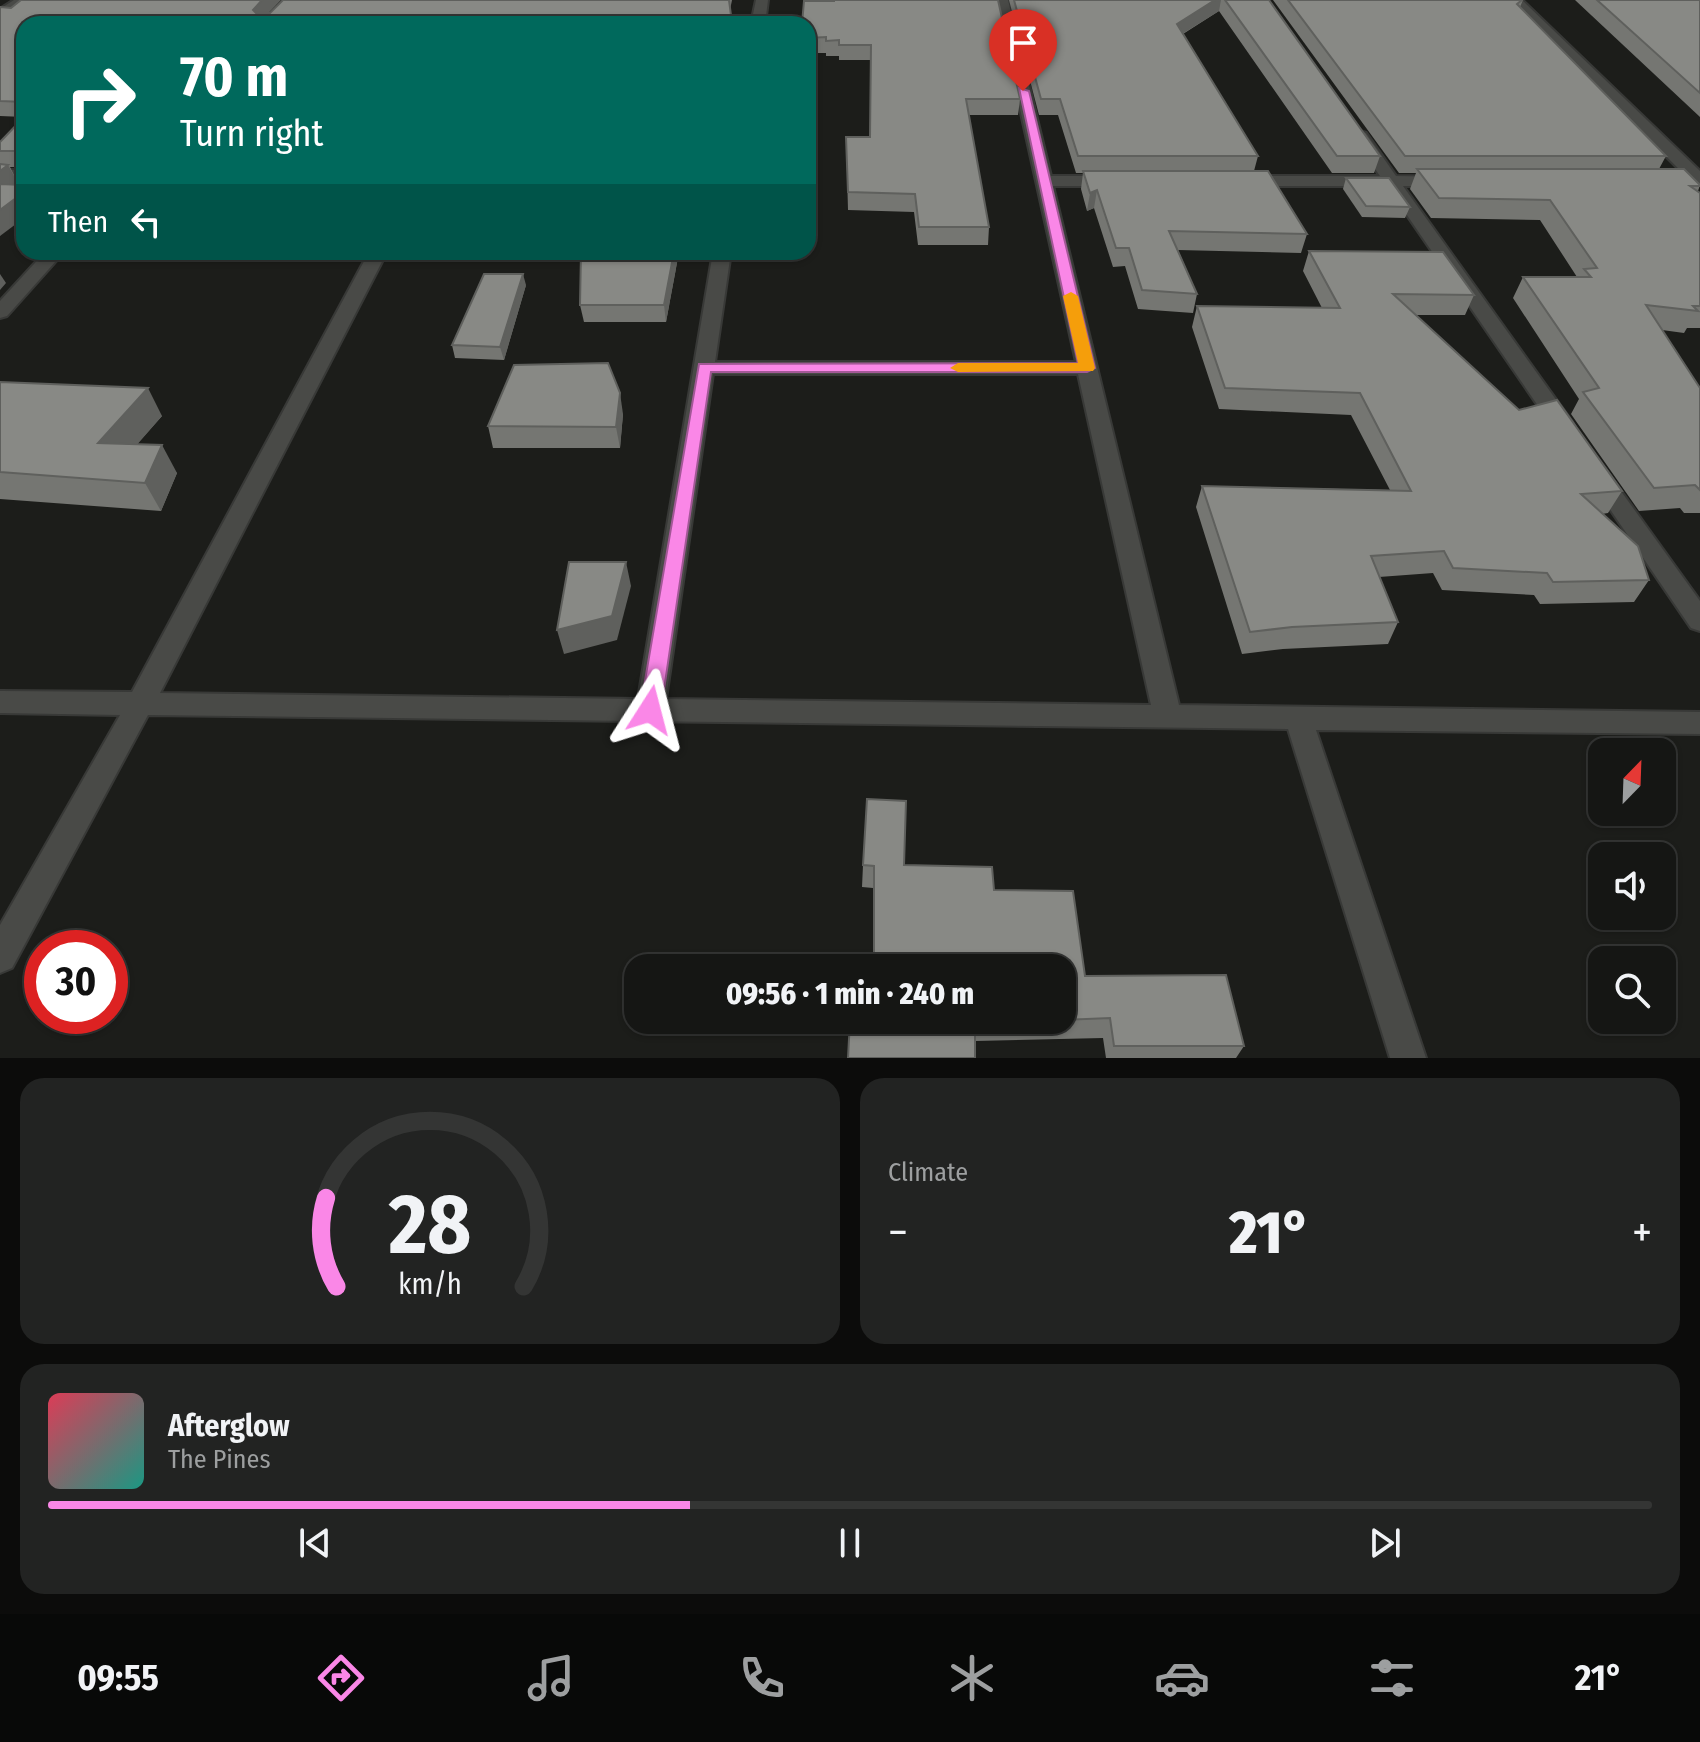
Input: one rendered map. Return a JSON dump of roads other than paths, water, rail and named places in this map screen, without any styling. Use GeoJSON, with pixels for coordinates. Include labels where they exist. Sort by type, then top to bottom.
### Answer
{"type":"FeatureCollection","features":[{"type":"Feature","properties":{"kind":"street"},"geometry":{"type":"LineString","coordinates":[[0,15],[22,0]]}},
{"type":"Feature","properties":{"kind":"street"},"geometry":{"type":"LineString","coordinates":[[1002,0],[1168,717]]}},
{"type":"Feature","properties":{"kind":"street"},"geometry":{"type":"LineString","coordinates":[[1515,0],[1700,180]]}},
{"type":"Feature","properties":{"kind":"street"},"geometry":{"type":"LineString","coordinates":[[1346,116],[1700,621]]}},
{"type":"Feature","properties":{"kind":"street"},"geometry":{"type":"LineString","coordinates":[[1669,181],[1700,180]]}},
{"type":"Feature","properties":{"kind":"street"},"geometry":{"type":"LineString","coordinates":[[1044,181],[1139,181]]}},
{"type":"Feature","properties":{"kind":"street"},"geometry":{"type":"LineString","coordinates":[[1218,181],[1469,181]]}},
{"type":"Feature","properties":{"kind":"street"},"geometry":{"type":"LineString","coordinates":[[0,312],[48,260]]}},
{"type":"Feature","properties":{"kind":"street"},"geometry":{"type":"LineString","coordinates":[[0,957],[140,704],[374,260]]}},
{"type":"Feature","properties":{"kind":"street"},"geometry":{"type":"LineString","coordinates":[[650,710],[721,260]]}},
{"type":"Feature","properties":{"kind":"street"},"geometry":{"type":"LineString","coordinates":[[704,368],[1087,368]]}},
{"type":"Feature","properties":{"kind":"street"},"geometry":{"type":"LineString","coordinates":[[0,702],[1700,723]]}},
{"type":"Feature","properties":{"kind":"street"},"geometry":{"type":"LineString","coordinates":[[1298,718],[1408,1058]]}}]}
